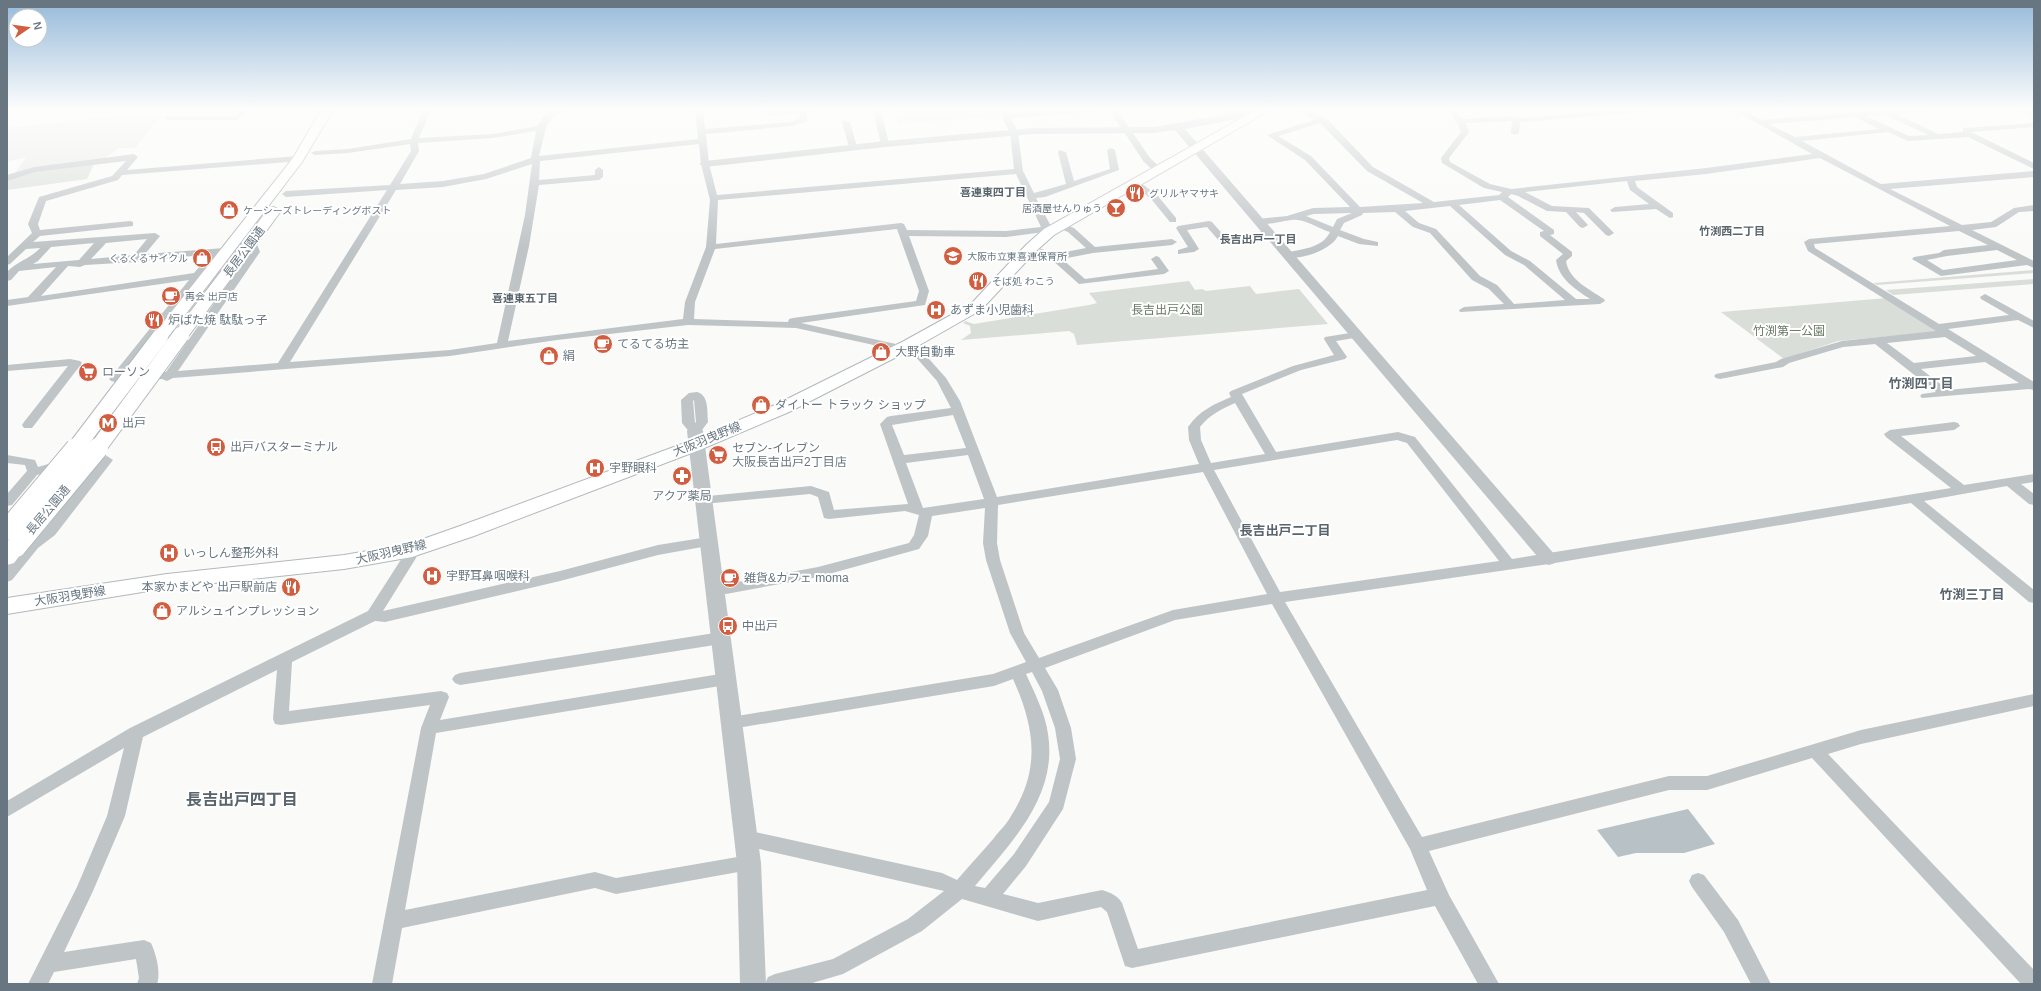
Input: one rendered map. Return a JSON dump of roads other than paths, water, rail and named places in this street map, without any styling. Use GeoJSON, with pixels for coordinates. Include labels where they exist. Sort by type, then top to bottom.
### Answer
{"type":"FeatureCollection","features":[{"type":"Feature","properties":{"kind":"main road","name":"長居公園通"},"geometry":{"type":"LineString","coordinates":[[7,530],[70,456],[300,156]]}},
{"type":"Feature","properties":{"kind":"main road","name":"長居公園通"},"geometry":{"type":"LineString","coordinates":[[12,553],[95,452],[252,241],[313,156]]}},
{"type":"Feature","properties":{"kind":"main road","name":"大阪羽曳野線"},"geometry":{"type":"LineString","coordinates":[[7,606],[167,581],[344,562],[412,550],[695,438],[783,408],[905,346],[976,307],[1031,248],[1052,229],[1182,156]]}},
{"type":"Feature","properties":{"kind":"street"},"geometry":{"type":"LineString","coordinates":[[282,366],[363,238],[411,156]]}},
{"type":"Feature","properties":{"kind":"street"},"geometry":{"type":"LineString","coordinates":[[502,345],[524,246],[537,159],[535,156]]}},
{"type":"Feature","properties":{"kind":"street"},"geometry":{"type":"LineString","coordinates":[[286,194],[443,184],[486,176],[537,159],[562,156]]}},
{"type":"Feature","properties":{"kind":"street"},"geometry":{"type":"LineString","coordinates":[[688,322],[690,302],[712,247],[713,198],[704,156]]}},
{"type":"Feature","properties":{"kind":"street"},"geometry":{"type":"LineString","coordinates":[[705,164],[772,156]]}},
{"type":"Feature","properties":{"kind":"street"},"geometry":{"type":"LineString","coordinates":[[1017,156],[1019,170],[1031,196],[1052,229]]}},
{"type":"Feature","properties":{"kind":"street"},"geometry":{"type":"LineString","coordinates":[[1063,156],[1071,185]]}},
{"type":"Feature","properties":{"kind":"street"},"geometry":{"type":"LineString","coordinates":[[1031,196],[1042,195],[1115,170],[1112,156]]}},
{"type":"Feature","properties":{"kind":"street"},"geometry":{"type":"LineString","coordinates":[[1144,156],[1158,170]]}},
{"type":"Feature","properties":{"kind":"street"},"geometry":{"type":"LineString","coordinates":[[1204,156],[1549,559]]}},
{"type":"Feature","properties":{"kind":"street"},"geometry":{"type":"LineString","coordinates":[[1305,156],[1357,209]]}},
{"type":"Feature","properties":{"kind":"street"},"geometry":{"type":"LineString","coordinates":[[1357,156],[1370,169],[1434,206]]}},
{"type":"Feature","properties":{"kind":"street"},"geometry":{"type":"LineString","coordinates":[[1447,156],[1445,158],[1446,164],[1505,195],[1551,232],[1543,234],[1569,254],[1561,260],[1561,264],[1566,275],[1600,301],[1464,310]]}},
{"type":"Feature","properties":{"kind":"street"},"geometry":{"type":"LineString","coordinates":[[1260,221],[1288,219],[1313,211],[1397,209],[1452,204],[1505,195],[1630,178],[1706,171],[1811,156]]}},
{"type":"Feature","properties":{"kind":"street"},"geometry":{"type":"LineString","coordinates":[[1822,156],[2031,263]]}},
{"type":"Feature","properties":{"kind":"street"},"geometry":{"type":"LineString","coordinates":[[2014,156],[2034,166]]}},
{"type":"Feature","properties":{"kind":"street"},"geometry":{"type":"LineString","coordinates":[[7,178],[34,170],[134,157],[115,178],[42,200],[33,224],[37,233]]}},
{"type":"Feature","properties":{"kind":"street"},"geometry":{"type":"LineString","coordinates":[[120,173],[298,159]]}},
{"type":"Feature","properties":{"kind":"street"},"geometry":{"type":"LineString","coordinates":[[534,183],[599,177],[599,170]]}},
{"type":"Feature","properties":{"kind":"street"},"geometry":{"type":"LineString","coordinates":[[713,198],[1019,170]]}},
{"type":"Feature","properties":{"kind":"street"},"geometry":{"type":"LineString","coordinates":[[1880,187],[2034,174]]}},
{"type":"Feature","properties":{"kind":"street"},"geometry":{"type":"LineString","coordinates":[[1630,178],[1632,188],[1670,215]]}},
{"type":"Feature","properties":{"kind":"street"},"geometry":{"type":"LineString","coordinates":[[1136,182],[1151,194],[1173,220]]}},
{"type":"Feature","properties":{"kind":"street"},"geometry":{"type":"LineString","coordinates":[[1505,195],[1521,194],[1550,209],[1569,209],[1583,225]]}},
{"type":"Feature","properties":{"kind":"street"},"geometry":{"type":"LineString","coordinates":[[1452,204],[1508,253],[1527,263],[1574,303]]}},
{"type":"Feature","properties":{"kind":"street"},"geometry":{"type":"LineString","coordinates":[[1615,210],[1658,206]]}},
{"type":"Feature","properties":{"kind":"street"},"geometry":{"type":"LineString","coordinates":[[1288,255],[1307,253],[1331,240],[1340,221],[1368,209]]}},
{"type":"Feature","properties":{"kind":"street"},"geometry":{"type":"LineString","coordinates":[[1397,209],[1416,224],[1433,231],[1476,278],[1493,287],[1512,307]]}},
{"type":"Feature","properties":{"kind":"street"},"geometry":{"type":"LineString","coordinates":[[1570,211],[1586,210],[1610,233]]}},
{"type":"Feature","properties":{"kind":"street"},"geometry":{"type":"LineString","coordinates":[[2031,210],[2017,210],[1993,225],[1809,242],[1811,249],[1944,330],[2032,386]]}},
{"type":"Feature","properties":{"kind":"street"},"geometry":{"type":"LineString","coordinates":[[1297,216],[1362,242],[1375,244]]}},
{"type":"Feature","properties":{"kind":"street"},"geometry":{"type":"LineString","coordinates":[[7,278],[10,265],[24,246],[37,233],[130,224]]}},
{"type":"Feature","properties":{"kind":"street"},"geometry":{"type":"LineString","coordinates":[[1054,258],[1093,250],[1171,239],[1180,257],[1194,249],[1181,228],[1209,224],[1224,241],[1269,233]]}},
{"type":"Feature","properties":{"kind":"street"},"geometry":{"type":"LineString","coordinates":[[712,247],[901,226],[924,290],[921,303],[793,321],[788,325]]}},
{"type":"Feature","properties":{"kind":"street"},"geometry":{"type":"LineString","coordinates":[[903,233],[1006,234],[1052,229],[1071,230],[1093,250]]}},
{"type":"Feature","properties":{"kind":"street"},"geometry":{"type":"LineString","coordinates":[[24,246],[155,236],[136,259]]}},
{"type":"Feature","properties":{"kind":"street"},"geometry":{"type":"LineString","coordinates":[[80,264],[102,241]]}},
{"type":"Feature","properties":{"kind":"street"},"geometry":{"type":"LineString","coordinates":[[168,377],[255,252],[252,241]]}},
{"type":"Feature","properties":{"kind":"street"},"geometry":{"type":"LineString","coordinates":[[234,242],[211,259],[196,276],[115,379],[168,377],[282,366],[450,353],[502,345],[688,322],[796,325],[905,346],[918,352],[942,380],[958,411],[992,502],[990,543],[993,560],[1016,633],[1050,690],[1061,722],[1068,759],[1057,804],[1020,860],[989,897]]}},
{"type":"Feature","properties":{"kind":"street"},"geometry":{"type":"LineString","coordinates":[[10,265],[27,264],[35,259],[48,244]]}},
{"type":"Feature","properties":{"kind":"street"},"geometry":{"type":"LineString","coordinates":[[1031,248],[1054,258],[1083,282],[1164,271],[1156,259]]}},
{"type":"Feature","properties":{"kind":"street"},"geometry":{"type":"LineString","coordinates":[[2000,248],[1944,253],[1943,256],[1917,259],[1941,273],[2031,263]]}},
{"type":"Feature","properties":{"kind":"street"},"geometry":{"type":"LineString","coordinates":[[10,265],[80,264],[222,250]]}},
{"type":"Feature","properties":{"kind":"street"},"geometry":{"type":"LineString","coordinates":[[30,301],[64,265]]}},
{"type":"Feature","properties":{"kind":"street"},"geometry":{"type":"LineString","coordinates":[[7,303],[96,292],[130,284],[196,276]]}},
{"type":"Feature","properties":{"kind":"street"},"geometry":{"type":"LineString","coordinates":[[1985,297],[2034,325]]}},
{"type":"Feature","properties":{"kind":"street"},"geometry":{"type":"LineString","coordinates":[[1720,376],[1779,365],[1785,361],[1842,344],[2034,316]]}},
{"type":"Feature","properties":{"kind":"street"},"geometry":{"type":"LineString","coordinates":[[1272,456],[1235,393],[1297,368],[1341,357],[1329,339],[1356,335]]}},
{"type":"Feature","properties":{"kind":"street"},"geometry":{"type":"LineString","coordinates":[[1877,340],[1946,394]]}},
{"type":"Feature","properties":{"kind":"street"},"geometry":{"type":"LineString","coordinates":[[1912,367],[1988,358]]}},
{"type":"Feature","properties":{"kind":"street"},"geometry":{"type":"LineString","coordinates":[[7,368],[70,362],[76,363],[28,425]]}},
{"type":"Feature","properties":{"kind":"street"},"geometry":{"type":"LineString","coordinates":[[1926,396],[2032,386]]}},
{"type":"Feature","properties":{"kind":"street"},"geometry":{"type":"LineString","coordinates":[[1238,398],[1215,408],[1201,418],[1194,427],[1195,440],[1207,468],[1276,598],[1418,846],[1426,869],[1489,984]]}},
{"type":"Feature","properties":{"kind":"street"},"geometry":{"type":"LineString","coordinates":[[715,591],[818,572],[914,546],[921,536],[922,512],[905,472],[898,460],[886,424],[892,420],[958,411]]}},
{"type":"Feature","properties":{"kind":"street"},"geometry":{"type":"LineString","coordinates":[[1954,426],[1890,434],[1962,490]]}},
{"type":"Feature","properties":{"kind":"street"},"geometry":{"type":"LineString","coordinates":[[703,500],[811,490],[824,495],[828,515],[905,507],[922,512],[1207,468],[1398,436],[1411,440],[1509,565]]}},
{"type":"Feature","properties":{"kind":"street"},"geometry":{"type":"LineString","coordinates":[[695,438],[749,863],[753,984]]}},
{"type":"Feature","properties":{"kind":"street"},"geometry":{"type":"LineString","coordinates":[[898,460],[973,451]]}},
{"type":"Feature","properties":{"kind":"street"},"geometry":{"type":"LineString","coordinates":[[7,459],[27,460],[33,465],[33,472]]}},
{"type":"Feature","properties":{"kind":"street"},"geometry":{"type":"LineString","coordinates":[[7,502],[33,472],[65,464],[107,460],[50,532],[34,545],[7,577]]}},
{"type":"Feature","properties":{"kind":"street"},"geometry":{"type":"LineString","coordinates":[[731,723],[994,680],[1173,615],[1276,598],[1549,559],[2034,478]]}},
{"type":"Feature","properties":{"kind":"street"},"geometry":{"type":"LineString","coordinates":[[2010,482],[2034,500]]}},
{"type":"Feature","properties":{"kind":"street"},"geometry":{"type":"LineString","coordinates":[[1913,498],[2034,598]]}},
{"type":"Feature","properties":{"kind":"street"},"geometry":{"type":"LineString","coordinates":[[373,615],[385,617],[560,576],[658,550],[708,542]]}},
{"type":"Feature","properties":{"kind":"street"},"geometry":{"type":"LineString","coordinates":[[7,810],[136,733],[373,615],[405,564],[412,550]]}},
{"type":"Feature","properties":{"kind":"street"},"geometry":{"type":"LineString","coordinates":[[460,679],[720,638]]}},
{"type":"Feature","properties":{"kind":"street"},"geometry":{"type":"LineString","coordinates":[[285,658],[281,719],[441,697],[429,728],[382,984]]}},
{"type":"Feature","properties":{"kind":"street"},"geometry":{"type":"LineString","coordinates":[[775,984],[836,967],[915,925],[960,890],[1017,823],[1034,791],[1040,759],[1040,734],[1032,704],[1017,671]]}},
{"type":"Feature","properties":{"kind":"street"},"geometry":{"type":"LineString","coordinates":[[429,728],[726,680]]}},
{"type":"Feature","properties":{"kind":"street"},"geometry":{"type":"LineString","coordinates":[[1418,846],[1669,783],[1707,783],[1861,737],[2034,700]]}},
{"type":"Feature","properties":{"kind":"street"},"geometry":{"type":"LineString","coordinates":[[38,984],[84,891],[116,816],[136,733]]}},
{"type":"Feature","properties":{"kind":"street"},"geometry":{"type":"LineString","coordinates":[[1815,751],[2034,984]]}},
{"type":"Feature","properties":{"kind":"street"},"geometry":{"type":"LineString","coordinates":[[746,838],[942,881],[960,890],[1038,912],[1102,898],[1111,902],[1115,909],[1132,959],[1440,896]]}},
{"type":"Feature","properties":{"kind":"street"},"geometry":{"type":"LineString","coordinates":[[393,921],[595,880],[616,886],[749,863]]}},
{"type":"Feature","properties":{"kind":"street"},"geometry":{"type":"LineString","coordinates":[[1698,880],[1730,926],[1761,984]]}},
{"type":"Feature","properties":{"kind":"street"},"geometry":{"type":"LineString","coordinates":[[49,963],[144,949],[149,978],[147,984]]}},
{"type":"Feature","properties":{"kind":"place","name":"グリルヤマサキ"},"geometry":{"type":"Point","coordinates":[1135,193]}},
{"type":"Feature","properties":{"kind":"place","name":"居酒屋せんりゅう"},"geometry":{"type":"Point","coordinates":[1116,208]}},
{"type":"Feature","properties":{"kind":"place","name":"ケーシーズトレーディングポスト"},"geometry":{"type":"Point","coordinates":[229,210]}},
{"type":"Feature","properties":{"kind":"place","name":"大阪市立東喜連保育所"},"geometry":{"type":"Point","coordinates":[953,256]}},
{"type":"Feature","properties":{"kind":"place","name":"くるくるサイクル"},"geometry":{"type":"Point","coordinates":[202,258]}},
{"type":"Feature","properties":{"kind":"place","name":"そば処 わこう"},"geometry":{"type":"Point","coordinates":[978,281]}},
{"type":"Feature","properties":{"kind":"place","name":"再会 出戸店"},"geometry":{"type":"Point","coordinates":[171,296]}},
{"type":"Feature","properties":{"kind":"place","name":"あずま小児歯科"},"geometry":{"type":"Point","coordinates":[936,310]}},
{"type":"Feature","properties":{"kind":"place","name":"炉ばた焼 駄駄っ子"},"geometry":{"type":"Point","coordinates":[154,320]}},
{"type":"Feature","properties":{"kind":"place","name":"てるてる坊主"},"geometry":{"type":"Point","coordinates":[603,344]}},
{"type":"Feature","properties":{"kind":"place","name":"大野自動車"},"geometry":{"type":"Point","coordinates":[881,352]}},
{"type":"Feature","properties":{"kind":"place","name":"絹"},"geometry":{"type":"Point","coordinates":[549,356]}},
{"type":"Feature","properties":{"kind":"place","name":"ローソン"},"geometry":{"type":"Point","coordinates":[88,372]}},
{"type":"Feature","properties":{"kind":"place","name":"ダイトー トラック ショップ"},"geometry":{"type":"Point","coordinates":[761,405]}},
{"type":"Feature","properties":{"kind":"place","name":"出戸"},"geometry":{"type":"Point","coordinates":[108,423]}},
{"type":"Feature","properties":{"kind":"place","name":"出戸バスターミナル"},"geometry":{"type":"Point","coordinates":[216,447]}},
{"type":"Feature","properties":{"kind":"place","name":"セブン-イレブン 大阪長吉出戸2丁目店"},"geometry":{"type":"Point","coordinates":[718,455]}},
{"type":"Feature","properties":{"kind":"place","name":"宇野眼科"},"geometry":{"type":"Point","coordinates":[595,468]}},
{"type":"Feature","properties":{"kind":"place","name":"アクア薬局"},"geometry":{"type":"Point","coordinates":[682,476]}},
{"type":"Feature","properties":{"kind":"place","name":"いっしん整形外科"},"geometry":{"type":"Point","coordinates":[169,553]}},
{"type":"Feature","properties":{"kind":"place","name":"宇野耳鼻咽喉科"},"geometry":{"type":"Point","coordinates":[432,576]}},
{"type":"Feature","properties":{"kind":"place","name":"雑貨&カフェ moma"},"geometry":{"type":"Point","coordinates":[730,578]}},
{"type":"Feature","properties":{"kind":"place","name":"本家かまどや 出戸駅前店"},"geometry":{"type":"Point","coordinates":[291,587]}},
{"type":"Feature","properties":{"kind":"place","name":"アルシュインプレッション"},"geometry":{"type":"Point","coordinates":[162,611]}},
{"type":"Feature","properties":{"kind":"place","name":"中出戸"},"geometry":{"type":"Point","coordinates":[728,626]}},
{"type":"Feature","properties":{"kind":"district","name":"喜連東四丁目"},"geometry":{"type":"Point","coordinates":[993,192]}},
{"type":"Feature","properties":{"kind":"district","name":"竹渕西二丁目"},"geometry":{"type":"Point","coordinates":[1732,231]}},
{"type":"Feature","properties":{"kind":"district","name":"長吉出戸一丁目"},"geometry":{"type":"Point","coordinates":[1258,239]}},
{"type":"Feature","properties":{"kind":"district","name":"喜連東五丁目"},"geometry":{"type":"Point","coordinates":[525,298]}},
{"type":"Feature","properties":{"kind":"district","name":"竹渕四丁目"},"geometry":{"type":"Point","coordinates":[1921,383]}},
{"type":"Feature","properties":{"kind":"district","name":"長吉出戸二丁目"},"geometry":{"type":"Point","coordinates":[1285,530]}},
{"type":"Feature","properties":{"kind":"district","name":"竹渕三丁目"},"geometry":{"type":"Point","coordinates":[1972,594]}},
{"type":"Feature","properties":{"kind":"district","name":"長吉出戸四丁目"},"geometry":{"type":"Point","coordinates":[242,799]}},
{"type":"Feature","properties":{"kind":"park label","name":"長吉出戸公園"},"geometry":{"type":"Point","coordinates":[1167,310]}},
{"type":"Feature","properties":{"kind":"park label","name":"竹渕第一公園"},"geometry":{"type":"Point","coordinates":[1789,331]}}]}
